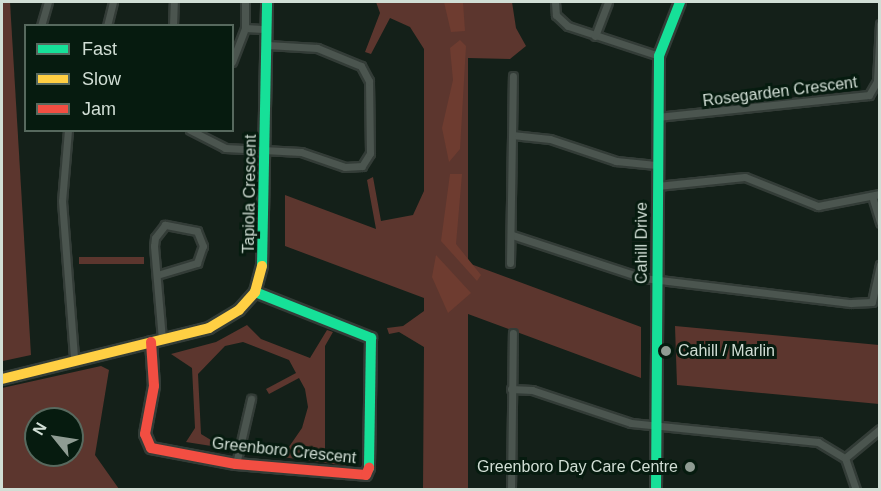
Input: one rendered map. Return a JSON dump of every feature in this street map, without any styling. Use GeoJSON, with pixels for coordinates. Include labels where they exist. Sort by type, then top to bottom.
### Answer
{"type":"FeatureCollection","features":[{"type":"Feature","properties":{"kind":"street"},"geometry":{"type":"LineString","coordinates":[[42,24],[48,2]]}},
{"type":"Feature","properties":{"kind":"street"},"geometry":{"type":"LineString","coordinates":[[108,24],[113,2]]}},
{"type":"Feature","properties":{"kind":"street"},"geometry":{"type":"LineString","coordinates":[[173,24],[174,2]]}},
{"type":"Feature","properties":{"kind":"street"},"geometry":{"type":"LineString","coordinates":[[234,57],[245,28],[245,2]]}},
{"type":"Feature","properties":{"kind":"street","name":"Tapiola Crescent"},"geometry":{"type":"LineString","coordinates":[[255,292],[266,249],[267,2]]}},
{"type":"Feature","properties":{"kind":"street"},"geometry":{"type":"LineString","coordinates":[[555,2],[556,15],[595,36],[659,56]]}},
{"type":"Feature","properties":{"kind":"street"},"geometry":{"type":"LineString","coordinates":[[595,36],[609,2]]}},
{"type":"Feature","properties":{"kind":"street","name":"Cahill Drive"},"geometry":{"type":"LineString","coordinates":[[656,489],[656,165],[659,56],[680,2]]}},
{"type":"Feature","properties":{"kind":"street","name":"Rosegarden Crescent"},"geometry":{"type":"LineString","coordinates":[[657,117],[868,95],[877,81],[879,24]]}},
{"type":"Feature","properties":{"kind":"street"},"geometry":{"type":"LineString","coordinates":[[245,28],[267,29]]}},
{"type":"Feature","properties":{"kind":"street"},"geometry":{"type":"LineString","coordinates":[[193,132],[218,147],[301,152],[345,167],[362,166],[370,153],[369,81],[361,66],[317,48],[267,45]]}},
{"type":"Feature","properties":{"kind":"street"},"geometry":{"type":"LineString","coordinates":[[510,263],[513,76]]}},
{"type":"Feature","properties":{"kind":"street"},"geometry":{"type":"LineString","coordinates":[[68,132],[62,201],[74,358]]}},
{"type":"Feature","properties":{"kind":"street"},"geometry":{"type":"LineString","coordinates":[[512,135],[550,139],[616,161],[656,165]]}},
{"type":"Feature","properties":{"kind":"street"},"geometry":{"type":"LineString","coordinates":[[657,186],[745,177],[818,207],[876,195],[879,223]]}},
{"type":"Feature","properties":{"kind":"street"},"geometry":{"type":"LineString","coordinates":[[157,275],[197,263],[203,246],[197,231],[173,224],[159,231],[157,275],[157,340]]}},
{"type":"Feature","properties":{"kind":"street"},"geometry":{"type":"LineString","coordinates":[[512,235],[632,276],[851,303],[872,302],[879,265]]}},
{"type":"Feature","properties":{"kind":"street"},"geometry":{"type":"LineString","coordinates":[[2,379],[74,358],[157,340],[224,321],[255,292]]}},
{"type":"Feature","properties":{"kind":"street","name":"Greenboro Crescent"},"geometry":{"type":"LineString","coordinates":[[157,340],[153,386],[145,434],[152,448],[236,464],[366,475],[372,460],[371,338],[255,292]]}},
{"type":"Feature","properties":{"kind":"street"},"geometry":{"type":"LineString","coordinates":[[511,489],[513,333]]}},
{"type":"Feature","properties":{"kind":"street"},"geometry":{"type":"LineString","coordinates":[[511,389],[532,390],[615,419],[656,426],[818,442],[845,458],[856,489]]}},
{"type":"Feature","properties":{"kind":"street"},"geometry":{"type":"LineString","coordinates":[[236,464],[251,399]]}},
{"type":"Feature","properties":{"kind":"street"},"geometry":{"type":"LineString","coordinates":[[845,458],[879,429]]}},
{"type":"Feature","properties":{"kind":"shaded area"},"geometry":{"type":"Polygon","coordinates":[[[2,2],[10,2],[31,355],[3,361],[2,2]]]}},
{"type":"Feature","properties":{"kind":"shaded area"},"geometry":{"type":"Polygon","coordinates":[[[376,2],[512,2],[516,28],[526,46],[510,59],[468,58],[468,263],[641,327],[641,378],[468,314],[468,489],[423,489],[424,347],[399,332],[389,334],[387,328],[403,326],[424,311],[424,298],[285,246],[285,195],[376,229],[367,180],[373,177],[381,221],[413,215],[424,191],[424,49],[410,27],[390,18],[371,54],[365,52],[380,13],[376,2]]]}},
{"type":"Feature","properties":{"kind":"shaded area"},"geometry":{"type":"Polygon","coordinates":[[[444,2],[463,2],[465,31],[451,32],[444,2]]]}},
{"type":"Feature","properties":{"kind":"shaded area"},"geometry":{"type":"Polygon","coordinates":[[[460,40],[466,46],[460,149],[449,162],[442,128],[453,80],[450,48],[460,40]]]}},
{"type":"Feature","properties":{"kind":"shaded area"},"geometry":{"type":"Polygon","coordinates":[[[450,174],[462,174],[456,244],[481,275],[477,281],[441,241],[450,174]]]}},
{"type":"Feature","properties":{"kind":"shaded area"},"geometry":{"type":"Polygon","coordinates":[[[436,255],[471,293],[448,313],[432,277],[436,255]]]}},
{"type":"Feature","properties":{"kind":"shaded area"},"geometry":{"type":"Polygon","coordinates":[[[79,257],[144,257],[144,264],[79,264],[79,257]]]}},
{"type":"Feature","properties":{"kind":"shaded area"},"geometry":{"type":"Polygon","coordinates":[[[247,325],[261,339],[310,358],[327,330],[333,332],[325,346],[325,453],[347,466],[282,457],[302,428],[308,407],[305,389],[299,378],[269,394],[266,389],[296,373],[289,360],[243,342],[225,346],[198,374],[201,434],[224,448],[186,442],[195,428],[192,368],[171,354],[216,342],[247,325]]]}},
{"type":"Feature","properties":{"kind":"shaded area"},"geometry":{"type":"Polygon","coordinates":[[[675,326],[879,345],[879,404],[677,385],[675,326]]]}},
{"type":"Feature","properties":{"kind":"shaded area"},"geometry":{"type":"Polygon","coordinates":[[[101,366],[109,370],[95,455],[119,489],[2,489],[2,388],[101,366]]]}},
{"type":"Feature","properties":{"kind":"traffic: fast"},"geometry":{"type":"LineString","coordinates":[[262,266],[267,2]]}},
{"type":"Feature","properties":{"kind":"traffic: fast"},"geometry":{"type":"LineString","coordinates":[[656,490],[659,56],[680,2]]}},
{"type":"Feature","properties":{"kind":"traffic: fast"},"geometry":{"type":"LineString","coordinates":[[255,292],[371,338],[369,468]]}},
{"type":"Feature","properties":{"kind":"traffic: slow"},"geometry":{"type":"LineString","coordinates":[[2,379],[209,328],[239,310],[255,292],[262,266]]}},
{"type":"Feature","properties":{"kind":"traffic: jam"},"geometry":{"type":"LineString","coordinates":[[151,342],[154,386],[145,434],[151,448],[236,464],[366,475],[369,468]]}},
{"type":"Feature","properties":{"kind":"place","name":"Cahill / Marlin"},"geometry":{"type":"Point","coordinates":[666,351]}},
{"type":"Feature","properties":{"kind":"place","name":"Greenboro Day Care Centre"},"geometry":{"type":"Point","coordinates":[690,467]}}]}
